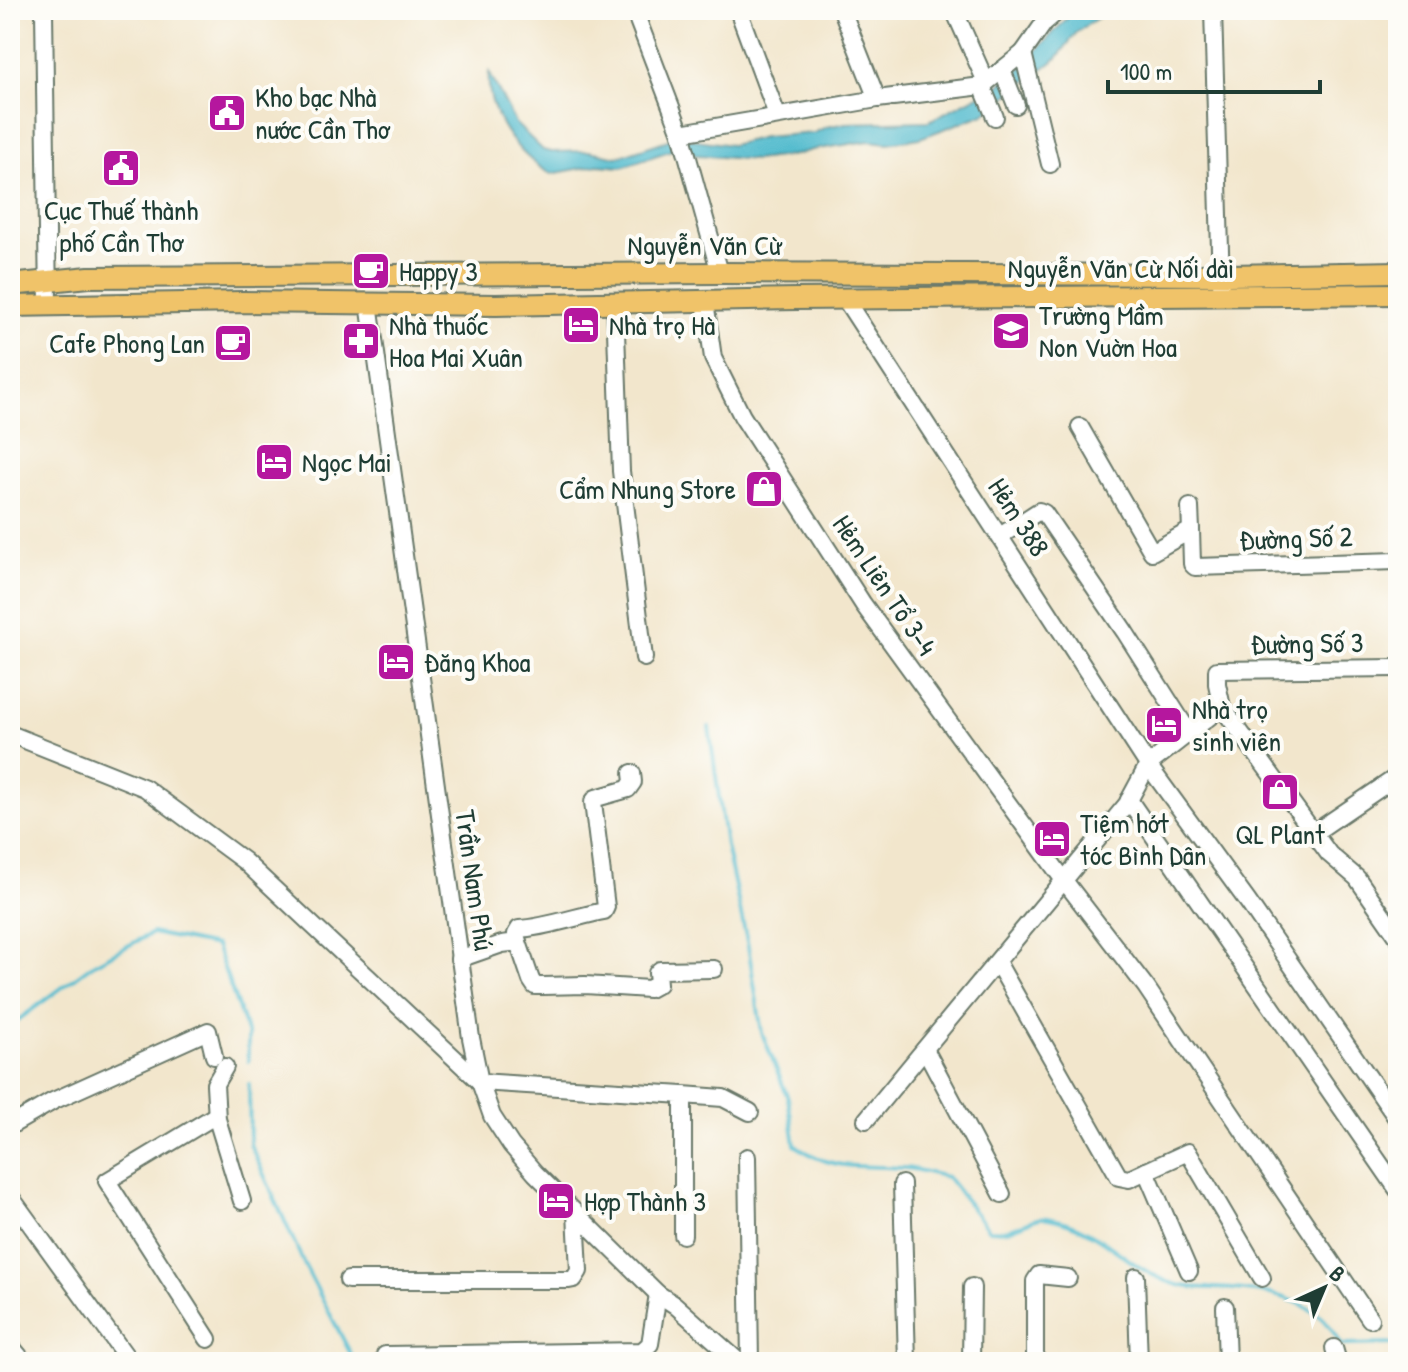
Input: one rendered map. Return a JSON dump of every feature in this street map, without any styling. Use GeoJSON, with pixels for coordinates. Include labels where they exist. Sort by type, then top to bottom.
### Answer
{"type":"FeatureCollection","features":[{"type":"Feature","properties":{"kind":"main road","name":"Nguyễn Văn Cừ"},"geometry":{"type":"LineString","coordinates":[[10,285],[89,277],[720,273],[1221,285],[1398,272]]}},
{"type":"Feature","properties":{"kind":"main road","name":"Nguyễn Văn Cừ Nối dài"},"geometry":{"type":"LineString","coordinates":[[845,299],[1221,285],[1398,294]]}},
{"type":"Feature","properties":{"kind":"main road","name":"Nguyễn Văn Cừ"},"geometry":{"type":"LineString","coordinates":[[10,306],[496,305],[845,299]]}},
{"type":"Feature","properties":{"kind":"street"},"geometry":{"type":"LineString","coordinates":[[44,10],[48,305]]}},
{"type":"Feature","properties":{"kind":"street"},"geometry":{"type":"LineString","coordinates":[[634,10],[682,134],[720,273]]}},
{"type":"Feature","properties":{"kind":"street"},"geometry":{"type":"LineString","coordinates":[[738,10],[777,115]]}},
{"type":"Feature","properties":{"kind":"street"},"geometry":{"type":"LineString","coordinates":[[842,10],[877,99]]}},
{"type":"Feature","properties":{"kind":"street"},"geometry":{"type":"LineString","coordinates":[[954,10],[993,113]]}},
{"type":"Feature","properties":{"kind":"street"},"geometry":{"type":"LineString","coordinates":[[682,134],[877,99],[984,86],[1024,56],[1044,23],[1059,10]]}},
{"type":"Feature","properties":{"kind":"street"},"geometry":{"type":"LineString","coordinates":[[1213,10],[1221,285]]}},
{"type":"Feature","properties":{"kind":"street"},"geometry":{"type":"LineString","coordinates":[[1024,56],[1050,164]]}},
{"type":"Feature","properties":{"kind":"street"},"geometry":{"type":"LineString","coordinates":[[1003,73],[1014,100]]}},
{"type":"Feature","properties":{"kind":"street","name":"Hẻm 388"},"geometry":{"type":"LineString","coordinates":[[845,299],[1148,765],[1248,902],[1398,1120]]}},
{"type":"Feature","properties":{"kind":"street","name":"Hẻm Liên Tổ 3-4"},"geometry":{"type":"LineString","coordinates":[[705,301],[713,358],[742,416],[863,604],[1063,879],[1155,999],[1370,1319]]}},
{"type":"Feature","properties":{"kind":"street","name":"Trần Nam Phú"},"geometry":{"type":"LineString","coordinates":[[369,303],[459,959],[480,1082],[492,1116],[511,1145],[658,1294],[675,1305],[739,1362]]}},
{"type":"Feature","properties":{"kind":"street"},"geometry":{"type":"LineString","coordinates":[[615,303],[621,471],[644,658]]}},
{"type":"Feature","properties":{"kind":"street"},"geometry":{"type":"LineString","coordinates":[[1080,427],[1155,558],[1191,530],[1190,507]]}},
{"type":"Feature","properties":{"kind":"street"},"geometry":{"type":"LineString","coordinates":[[1000,536],[1039,511],[1044,513],[1188,731]]}},
{"type":"Feature","properties":{"kind":"street","name":"Đường Số 2"},"geometry":{"type":"LineString","coordinates":[[1191,530],[1192,564],[1195,567],[1398,561]]}},
{"type":"Feature","properties":{"kind":"street","name":"Đường Số 3"},"geometry":{"type":"LineString","coordinates":[[1222,707],[1217,670],[1398,668]]}},
{"type":"Feature","properties":{"kind":"street"},"geometry":{"type":"LineString","coordinates":[[866,1120],[1129,800],[1148,765],[1222,707],[1333,859],[1357,878],[1398,937]]}},
{"type":"Feature","properties":{"kind":"street"},"geometry":{"type":"LineString","coordinates":[[10,734],[145,788],[231,852],[480,1082],[723,1098],[750,1112]]}},
{"type":"Feature","properties":{"kind":"street"},"geometry":{"type":"LineString","coordinates":[[632,773],[633,782],[628,789],[596,798],[593,802],[606,907],[604,911],[566,918],[532,929],[519,929],[516,934],[531,980],[535,986],[649,989],[658,984],[657,973],[660,970],[714,969]]}},
{"type":"Feature","properties":{"kind":"street"},"geometry":{"type":"LineString","coordinates":[[1314,833],[1398,776]]}},
{"type":"Feature","properties":{"kind":"street"},"geometry":{"type":"LineString","coordinates":[[1129,800],[1398,1190]]}},
{"type":"Feature","properties":{"kind":"street"},"geometry":{"type":"LineString","coordinates":[[459,959],[502,944],[518,942]]}},
{"type":"Feature","properties":{"kind":"street"},"geometry":{"type":"LineString","coordinates":[[997,962],[1119,1177],[1129,1179],[1188,1152],[1262,1278]]}},
{"type":"Feature","properties":{"kind":"street"},"geometry":{"type":"LineString","coordinates":[[10,1126],[53,1101],[208,1031],[220,1062],[215,1084],[217,1119],[242,1201]]}},
{"type":"Feature","properties":{"kind":"street"},"geometry":{"type":"LineString","coordinates":[[925,1049],[1002,1194]]}},
{"type":"Feature","properties":{"kind":"street"},"geometry":{"type":"LineString","coordinates":[[683,1095],[683,1235]]}},
{"type":"Feature","properties":{"kind":"street"},"geometry":{"type":"LineString","coordinates":[[208,1339],[107,1181],[212,1117],[217,1119]]}},
{"type":"Feature","properties":{"kind":"street"},"geometry":{"type":"LineString","coordinates":[[747,1157],[750,1362]]}},
{"type":"Feature","properties":{"kind":"street"},"geometry":{"type":"LineString","coordinates":[[1146,1171],[1189,1271]]}},
{"type":"Feature","properties":{"kind":"street"},"geometry":{"type":"LineString","coordinates":[[902,1184],[907,1362]]}},
{"type":"Feature","properties":{"kind":"street"},"geometry":{"type":"LineString","coordinates":[[10,1196],[130,1362]]}},
{"type":"Feature","properties":{"kind":"street"},"geometry":{"type":"LineString","coordinates":[[348,1280],[574,1279],[579,1271],[576,1213]]}},
{"type":"Feature","properties":{"kind":"street"},"geometry":{"type":"LineString","coordinates":[[1035,1362],[1035,1281],[1039,1275],[1068,1278]]}},
{"type":"Feature","properties":{"kind":"street"},"geometry":{"type":"LineString","coordinates":[[1136,1277],[1139,1362]]}},
{"type":"Feature","properties":{"kind":"street"},"geometry":{"type":"LineString","coordinates":[[971,1362],[972,1287]]}},
{"type":"Feature","properties":{"kind":"street"},"geometry":{"type":"LineString","coordinates":[[385,1355],[642,1351],[650,1344],[658,1294]]}},
{"type":"Feature","properties":{"kind":"street"},"geometry":{"type":"LineString","coordinates":[[1225,1307],[1227,1362]]}},
{"type":"Feature","properties":{"kind":"street"},"geometry":{"type":"LineString","coordinates":[[10,1345],[24,1362]]}},
{"type":"Feature","properties":{"kind":"water"},"geometry":{"type":"Polygon","coordinates":[[[1075,10],[1109,10],[1077,32],[1057,58],[984,114],[920,138],[888,143],[869,141],[755,160],[697,155],[678,148],[622,167],[598,165],[551,174],[515,144],[498,117],[489,87],[489,72],[515,123],[543,150],[551,152],[590,151],[617,157],[677,137],[731,145],[763,137],[814,133],[846,123],[929,121],[1000,84],[1020,68],[1075,10]]]}},
{"type":"Feature","properties":{"kind":"waterway"},"geometry":{"type":"LineString","coordinates":[[709,727],[726,846],[748,946],[762,1033],[788,1098],[795,1145],[835,1164],[909,1169],[947,1177],[989,1230],[1007,1230],[1043,1218],[1066,1223],[1096,1237],[1136,1265],[1166,1281],[1283,1297],[1308,1308],[1323,1319],[1342,1345],[1398,1344]]}},
{"type":"Feature","properties":{"kind":"waterway"},"geometry":{"type":"LineString","coordinates":[[10,1026],[94,964],[152,933],[216,946],[248,1035],[248,1061]]}},
{"type":"Feature","properties":{"kind":"waterway"},"geometry":{"type":"LineString","coordinates":[[249,1084],[250,1144],[305,1266],[355,1362]]}},
{"type":"Feature","properties":{"kind":"place","name":"Kho bạc Nhà nước Cần Thơ"},"geometry":{"type":"Point","coordinates":[227,113]}},
{"type":"Feature","properties":{"kind":"place","name":"Cục Thuế thành phố Cần Thơ"},"geometry":{"type":"Point","coordinates":[121,168]}},
{"type":"Feature","properties":{"kind":"place","name":"Happy 3"},"geometry":{"type":"Point","coordinates":[371,271]}},
{"type":"Feature","properties":{"kind":"place","name":"Nhà trọ Hà"},"geometry":{"type":"Point","coordinates":[581,325]}},
{"type":"Feature","properties":{"kind":"place","name":"Trường Mầm Non Vuờn Hoa"},"geometry":{"type":"Point","coordinates":[1011,331]}},
{"type":"Feature","properties":{"kind":"place","name":"Nhà thuốc Hoa Mai Xuân"},"geometry":{"type":"Point","coordinates":[361,341]}},
{"type":"Feature","properties":{"kind":"place","name":"Cafe Phong Lan"},"geometry":{"type":"Point","coordinates":[233,343]}},
{"type":"Feature","properties":{"kind":"place","name":"Ngọc Mai"},"geometry":{"type":"Point","coordinates":[274,462]}},
{"type":"Feature","properties":{"kind":"place","name":"Cẩm Nhung Store"},"geometry":{"type":"Point","coordinates":[764,489]}},
{"type":"Feature","properties":{"kind":"place","name":"Đăng Khoa"},"geometry":{"type":"Point","coordinates":[396,662]}},
{"type":"Feature","properties":{"kind":"place","name":"Nhà trọ sinh viên"},"geometry":{"type":"Point","coordinates":[1164,725]}},
{"type":"Feature","properties":{"kind":"place","name":"QL Plant"},"geometry":{"type":"Point","coordinates":[1280,792]}},
{"type":"Feature","properties":{"kind":"place","name":"Tiệm hớt tóc Bình Dân"},"geometry":{"type":"Point","coordinates":[1052,839]}},
{"type":"Feature","properties":{"kind":"place","name":"Hợp Thành 3"},"geometry":{"type":"Point","coordinates":[556,1201]}}]}
